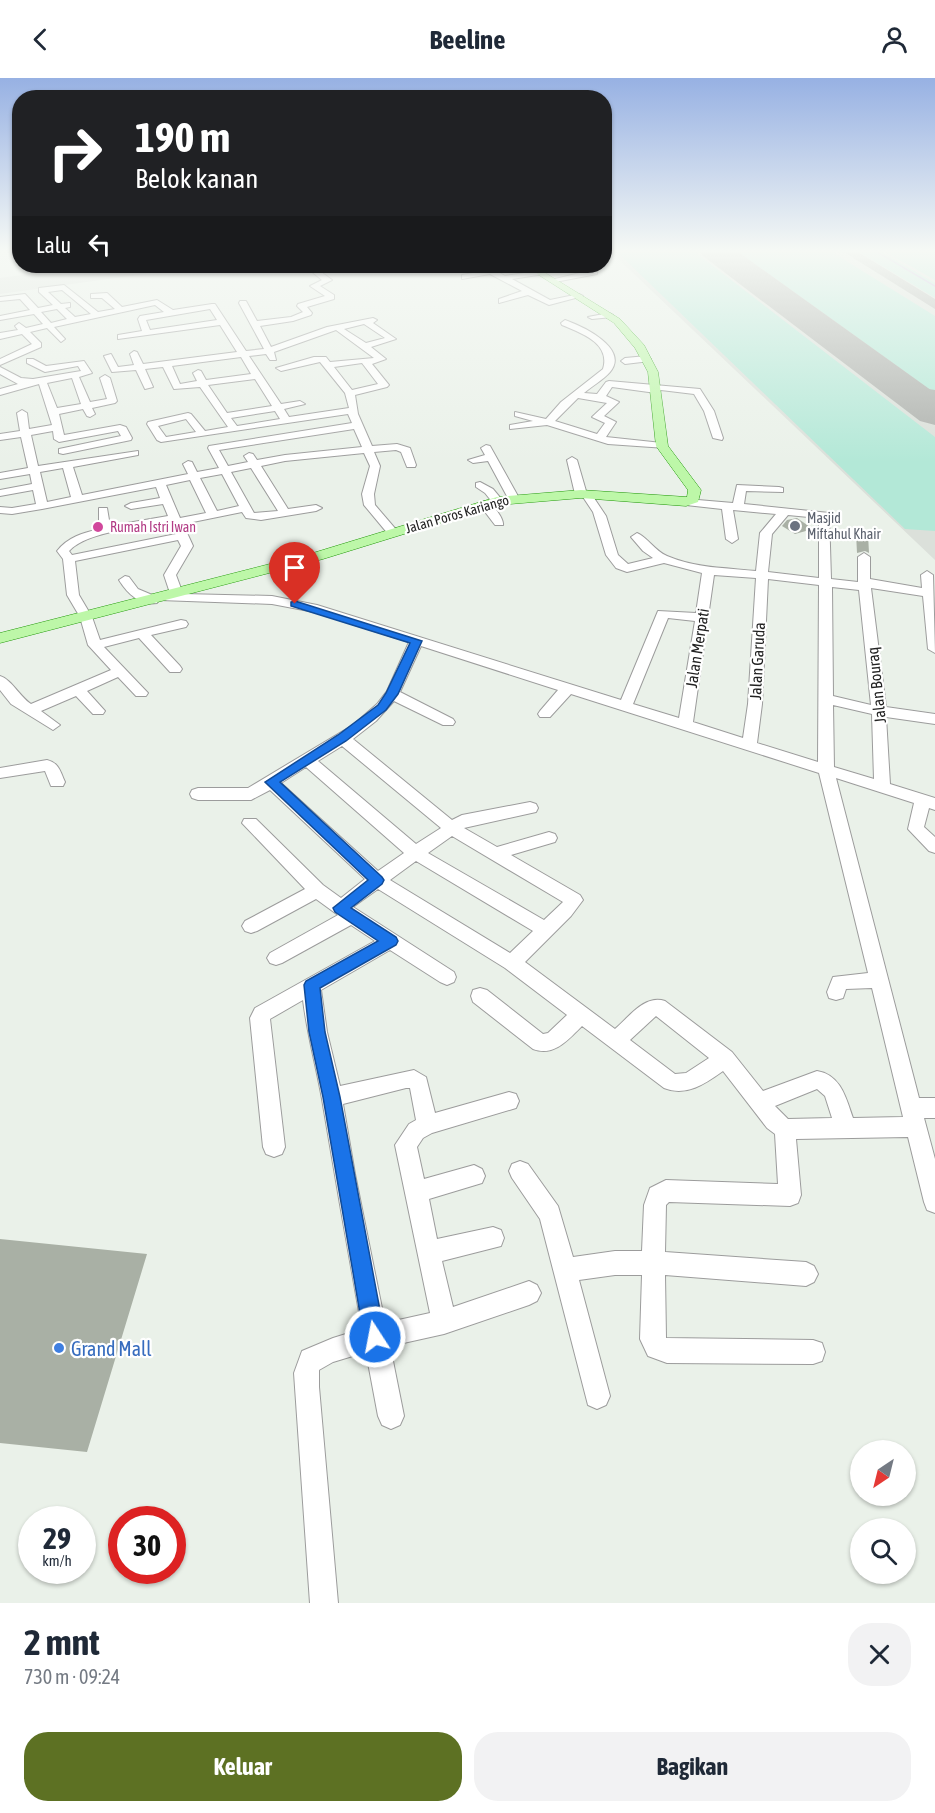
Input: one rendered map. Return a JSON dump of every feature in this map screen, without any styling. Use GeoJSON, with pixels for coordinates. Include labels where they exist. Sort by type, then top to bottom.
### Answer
{"type":"FeatureCollection","features":[{"type":"Feature","properties":{"kind":"main road"},"geometry":{"type":"LineString","coordinates":[[615,320],[647,359],[653,372],[662,446],[695,490],[694,498],[686,502]]}},
{"type":"Feature","properties":{"kind":"main road","name":"Jalan Poros Kariango"},"geometry":{"type":"LineString","coordinates":[[0,638],[318,556],[513,498],[584,494],[686,502]]}},
{"type":"Feature","properties":{"kind":"street"},"geometry":{"type":"LineString","coordinates":[[6,344],[38,345],[14,320]]}},
{"type":"Feature","properties":{"kind":"street"},"geometry":{"type":"LineString","coordinates":[[43,320],[61,339]]}},
{"type":"Feature","properties":{"kind":"street"},"geometry":{"type":"LineString","coordinates":[[0,362],[6,344],[25,331],[82,320]]}},
{"type":"Feature","properties":{"kind":"street"},"geometry":{"type":"LineString","coordinates":[[143,320],[145,328]]}},
{"type":"Feature","properties":{"kind":"street"},"geometry":{"type":"LineString","coordinates":[[170,320],[172,329]]}},
{"type":"Feature","properties":{"kind":"street"},"geometry":{"type":"LineString","coordinates":[[194,320],[199,329]]}},
{"type":"Feature","properties":{"kind":"street"},"geometry":{"type":"LineString","coordinates":[[252,320],[267,351],[282,370],[320,358],[329,365],[350,393],[353,414],[375,466],[375,475],[368,494],[368,505],[393,533]]}},
{"type":"Feature","properties":{"kind":"street"},"geometry":{"type":"LineString","coordinates":[[108,356],[115,370],[267,351],[292,320]]}},
{"type":"Feature","properties":{"kind":"street"},"geometry":{"type":"LineString","coordinates":[[514,427],[547,422],[554,418],[564,404],[607,370],[611,357],[600,342],[569,320]]}},
{"type":"Feature","properties":{"kind":"street"},"geometry":{"type":"LineString","coordinates":[[72,321],[79,332]]}},
{"type":"Feature","properties":{"kind":"street"},"geometry":{"type":"LineString","coordinates":[[254,324],[283,332],[338,328],[369,321],[392,339],[366,346]]}},
{"type":"Feature","properties":{"kind":"street"},"geometry":{"type":"LineString","coordinates":[[132,325],[145,328],[199,329],[222,322],[286,420]]}},
{"type":"Feature","properties":{"kind":"street"},"geometry":{"type":"LineString","coordinates":[[0,326],[17,323]]}},
{"type":"Feature","properties":{"kind":"street"},"geometry":{"type":"LineString","coordinates":[[121,337],[145,328]]}},
{"type":"Feature","properties":{"kind":"street"},"geometry":{"type":"LineString","coordinates":[[329,365],[362,360],[366,362],[382,358],[338,328]]}},
{"type":"Feature","properties":{"kind":"street"},"geometry":{"type":"LineString","coordinates":[[134,354],[148,387]]}},
{"type":"Feature","properties":{"kind":"street"},"geometry":{"type":"LineString","coordinates":[[219,358],[229,380]]}},
{"type":"Feature","properties":{"kind":"street"},"geometry":{"type":"LineString","coordinates":[[625,361],[647,359]]}},
{"type":"Feature","properties":{"kind":"street"},"geometry":{"type":"LineString","coordinates":[[0,370],[19,381],[42,381],[87,373],[79,360],[44,369],[30,361]]}},
{"type":"Feature","properties":{"kind":"street"},"geometry":{"type":"LineString","coordinates":[[193,362],[203,383],[213,394],[216,405],[234,428]]}},
{"type":"Feature","properties":{"kind":"street"},"geometry":{"type":"LineString","coordinates":[[350,393],[384,386],[366,362]]}},
{"type":"Feature","properties":{"kind":"street"},"geometry":{"type":"LineString","coordinates":[[167,365],[177,387]]}},
{"type":"Feature","properties":{"kind":"street"},"geometry":{"type":"LineString","coordinates":[[165,389],[256,376]]}},
{"type":"Feature","properties":{"kind":"street"},"geometry":{"type":"LineString","coordinates":[[54,412],[88,410],[113,400],[105,378]]}},
{"type":"Feature","properties":{"kind":"street"},"geometry":{"type":"LineString","coordinates":[[76,380],[88,410]]}},
{"type":"Feature","properties":{"kind":"street"},"geometry":{"type":"LineString","coordinates":[[0,392],[13,394],[29,381]]}},
{"type":"Feature","properties":{"kind":"street"},"geometry":{"type":"LineString","coordinates":[[42,381],[54,412],[59,439],[77,498]]}},
{"type":"Feature","properties":{"kind":"street"},"geometry":{"type":"LineString","coordinates":[[600,398],[609,384],[697,391],[710,411],[718,438]]}},
{"type":"Feature","properties":{"kind":"street"},"geometry":{"type":"LineString","coordinates":[[577,394],[614,402],[597,417],[611,423],[599,439]]}},
{"type":"Feature","properties":{"kind":"street"},"geometry":{"type":"LineString","coordinates":[[216,405],[229,404]]}},
{"type":"Feature","properties":{"kind":"street"},"geometry":{"type":"LineString","coordinates":[[225,416],[300,404]]}},
{"type":"Feature","properties":{"kind":"street"},"geometry":{"type":"LineString","coordinates":[[202,433],[354,410]]}},
{"type":"Feature","properties":{"kind":"street"},"geometry":{"type":"LineString","coordinates":[[22,413],[42,506]]}},
{"type":"Feature","properties":{"kind":"street"},"geometry":{"type":"LineString","coordinates":[[518,414],[599,439],[662,446]]}},
{"type":"Feature","properties":{"kind":"street"},"geometry":{"type":"LineString","coordinates":[[316,508],[255,518],[250,516],[213,448],[270,437],[358,425]]}},
{"type":"Feature","properties":{"kind":"street"},"geometry":{"type":"LineString","coordinates":[[0,437],[57,428]]}},
{"type":"Feature","properties":{"kind":"street"},"geometry":{"type":"LineString","coordinates":[[59,439],[120,428],[131,446]]}},
{"type":"Feature","properties":{"kind":"street"},"geometry":{"type":"LineString","coordinates":[[297,433],[313,454]]}},
{"type":"Feature","properties":{"kind":"street"},"geometry":{"type":"LineString","coordinates":[[270,437],[285,458]]}},
{"type":"Feature","properties":{"kind":"street"},"geometry":{"type":"LineString","coordinates":[[240,442],[285,513]]}},
{"type":"Feature","properties":{"kind":"street"},"geometry":{"type":"LineString","coordinates":[[63,451],[131,446]]}},
{"type":"Feature","properties":{"kind":"street"},"geometry":{"type":"LineString","coordinates":[[0,475],[67,465],[131,446]]}},
{"type":"Feature","properties":{"kind":"street"},"geometry":{"type":"LineString","coordinates":[[7,514],[77,498],[313,454],[400,447],[409,455],[411,465]]}},
{"type":"Feature","properties":{"kind":"street"},"geometry":{"type":"LineString","coordinates":[[473,460],[489,452],[513,498]]}},
{"type":"Feature","properties":{"kind":"street"},"geometry":{"type":"LineString","coordinates":[[572,460],[584,494],[602,517],[610,551],[622,567],[627,568],[663,560]]}},
{"type":"Feature","properties":{"kind":"street"},"geometry":{"type":"LineString","coordinates":[[188,464],[213,515]]}},
{"type":"Feature","properties":{"kind":"street"},"geometry":{"type":"LineString","coordinates":[[156,483],[160,501],[187,546],[184,558],[172,568],[165,597]]}},
{"type":"Feature","properties":{"kind":"street"},"geometry":{"type":"LineString","coordinates":[[156,483],[172,521],[176,537],[186,552]]}},
{"type":"Feature","properties":{"kind":"street"},"geometry":{"type":"LineString","coordinates":[[480,485],[489,490],[491,503],[499,523]]}},
{"type":"Feature","properties":{"kind":"street"},"geometry":{"type":"LineString","coordinates":[[0,493],[36,486]]}},
{"type":"Feature","properties":{"kind":"street"},"geometry":{"type":"LineString","coordinates":[[732,539],[733,506],[741,487],[779,490]]}},
{"type":"Feature","properties":{"kind":"street"},"geometry":{"type":"LineString","coordinates":[[695,490],[711,504]]}},
{"type":"Feature","properties":{"kind":"street"},"geometry":{"type":"LineString","coordinates":[[131,506],[160,501]]}},
{"type":"Feature","properties":{"kind":"street"},"geometry":{"type":"LineString","coordinates":[[686,502],[825,515],[826,770],[935,1202]]}},
{"type":"Feature","properties":{"kind":"street"},"geometry":{"type":"LineString","coordinates":[[141,693],[118,672],[95,645],[86,617],[73,595],[69,560],[63,551],[68,544],[105,532],[244,508]]}},
{"type":"Feature","properties":{"kind":"street"},"geometry":{"type":"LineString","coordinates":[[103,510],[105,532]]}},
{"type":"Feature","properties":{"kind":"street","name":"Jalan Garuda"},"geometry":{"type":"LineString","coordinates":[[749,746],[755,704],[766,533],[784,511]]}},
{"type":"Feature","properties":{"kind":"street"},"geometry":{"type":"LineString","coordinates":[[69,560],[176,537]]}},
{"type":"Feature","properties":{"kind":"street"},"geometry":{"type":"LineString","coordinates":[[637,537],[640,543],[670,564],[824,583],[865,584],[933,594]]}},
{"type":"Feature","properties":{"kind":"street","name":"Jalan Bouraq"},"geometry":{"type":"LineString","coordinates":[[864,557],[879,711],[882,788]]}},
{"type":"Feature","properties":{"kind":"street","name":"Jalan Merpati"},"geometry":{"type":"LineString","coordinates":[[685,726],[710,569]]}},
{"type":"Feature","properties":{"kind":"street"},"geometry":{"type":"LineString","coordinates":[[927,575],[933,594],[935,649]]}},
{"type":"Feature","properties":{"kind":"street"},"geometry":{"type":"LineString","coordinates":[[126,580],[133,592],[165,597],[240,598],[295,604],[928,802],[916,829],[935,848]]}},
{"type":"Feature","properties":{"kind":"street"},"geometry":{"type":"LineString","coordinates":[[625,708],[663,615],[703,618]]}},
{"type":"Feature","properties":{"kind":"street"},"geometry":{"type":"LineString","coordinates":[[95,645],[181,624]]}},
{"type":"Feature","properties":{"kind":"street"},"geometry":{"type":"LineString","coordinates":[[142,634],[176,669]]}},
{"type":"Feature","properties":{"kind":"street"},"geometry":{"type":"LineString","coordinates":[[198,794],[251,794],[342,738],[382,708],[392,694],[416,641]]}},
{"type":"Feature","properties":{"kind":"street"},"geometry":{"type":"LineString","coordinates":[[31,710],[118,672]]}},
{"type":"Feature","properties":{"kind":"street"},"geometry":{"type":"LineString","coordinates":[[0,680],[5,696],[52,725]]}},
{"type":"Feature","properties":{"kind":"street"},"geometry":{"type":"LineString","coordinates":[[545,714],[567,689]]}},
{"type":"Feature","properties":{"kind":"street"},"geometry":{"type":"LineString","coordinates":[[78,690],[98,711]]}},
{"type":"Feature","properties":{"kind":"street"},"geometry":{"type":"LineString","coordinates":[[392,694],[448,722]]}},
{"type":"Feature","properties":{"kind":"street"},"geometry":{"type":"LineString","coordinates":[[826,699],[879,711],[935,719]]}},
{"type":"Feature","properties":{"kind":"street"},"geometry":{"type":"LineString","coordinates":[[342,738],[452,828],[574,900],[572,906],[544,929],[512,963]]}},
{"type":"Feature","properties":{"kind":"street"},"geometry":{"type":"LineString","coordinates":[[306,759],[417,854],[544,929]]}},
{"type":"Feature","properties":{"kind":"street"},"geometry":{"type":"LineString","coordinates":[[0,772],[47,765],[51,767],[57,782]]}},
{"type":"Feature","properties":{"kind":"street"},"geometry":{"type":"LineString","coordinates":[[271,782],[377,880],[512,963],[671,1082],[680,1085],[689,1082],[725,1058]]}},
{"type":"Feature","properties":{"kind":"street"},"geometry":{"type":"LineString","coordinates":[[276,958],[346,912],[377,880],[462,821],[530,808]]}},
{"type":"Feature","properties":{"kind":"street"},"geometry":{"type":"LineString","coordinates":[[250,824],[317,890],[346,912],[447,977]]}},
{"type":"Feature","properties":{"kind":"street"},"geometry":{"type":"LineString","coordinates":[[496,853],[549,838]]}},
{"type":"Feature","properties":{"kind":"street"},"geometry":{"type":"LineString","coordinates":[[251,926],[317,890]]}},
{"type":"Feature","properties":{"kind":"street"},"geometry":{"type":"LineString","coordinates":[[274,1147],[260,1018],[266,1011],[390,941]]}},
{"type":"Feature","properties":{"kind":"street"},"geometry":{"type":"LineString","coordinates":[[836,992],[840,982],[880,980]]}},
{"type":"Feature","properties":{"kind":"street"},"geometry":{"type":"LineString","coordinates":[[311,985],[317,1032],[332,1097],[391,1416]]}},
{"type":"Feature","properties":{"kind":"street"},"geometry":{"type":"LineString","coordinates":[[480,996],[540,1043],[553,1041],[581,1014]]}},
{"type":"Feature","properties":{"kind":"street"},"geometry":{"type":"LineString","coordinates":[[616,1041],[652,1008],[658,1007],[725,1058],[774,1121],[785,1129],[846,1128],[914,1118],[935,1108]]}},
{"type":"Feature","properties":{"kind":"street"},"geometry":{"type":"LineString","coordinates":[[332,1097],[414,1079],[419,1083],[428,1125]]}},
{"type":"Feature","properties":{"kind":"street"},"geometry":{"type":"LineString","coordinates":[[760,1102],[817,1080],[823,1081],[833,1091],[846,1128]]}},
{"type":"Feature","properties":{"kind":"street"},"geometry":{"type":"LineString","coordinates":[[444,1322],[406,1145],[416,1131],[428,1125],[509,1101]]}},
{"type":"Feature","properties":{"kind":"street"},"geometry":{"type":"LineString","coordinates":[[785,1129],[790,1195],[666,1191],[658,1196],[655,1205],[652,1339],[657,1347],[667,1351],[813,1352]]}},
{"type":"Feature","properties":{"kind":"street"},"geometry":{"type":"LineString","coordinates":[[520,1171],[550,1214],[597,1396]]}},
{"type":"Feature","properties":{"kind":"street"},"geometry":{"type":"LineString","coordinates":[[416,1192],[474,1176]]}},
{"type":"Feature","properties":{"kind":"street"},"geometry":{"type":"LineString","coordinates":[[429,1252],[493,1238]]}},
{"type":"Feature","properties":{"kind":"street"},"geometry":{"type":"LineString","coordinates":[[564,1270],[615,1263],[655,1263],[806,1274]]}},
{"type":"Feature","properties":{"kind":"street"},"geometry":{"type":"LineString","coordinates":[[324,1603],[306,1386],[307,1367],[313,1357],[375,1337],[444,1322],[529,1293]]}},
{"type":"Feature","properties":{"kind":"shaded area"},"geometry":{"type":"Polygon","coordinates":[[[683,320],[935,320],[935,560],[683,320]]]}},
{"type":"Feature","properties":{"kind":"green space"},"geometry":{"type":"Polygon","coordinates":[[[688,320],[783,320],[935,437],[935,531],[905,529],[688,320]]]}},
{"type":"Feature","properties":{"kind":"green space"},"geometry":{"type":"Polygon","coordinates":[[[833,320],[935,320],[935,391],[833,320]]]}},
{"type":"Feature","properties":{"kind":"building","name":"Masjid Miftahul Khair"},"geometry":{"type":"Polygon","coordinates":[[[797,518],[813,529],[795,534],[782,526],[787,520],[797,518]]]}},
{"type":"Feature","properties":{"kind":"building"},"geometry":{"type":"Polygon","coordinates":[[[856,533],[868,534],[869,553],[865,551],[857,553],[856,533]]]}},
{"type":"Feature","properties":{"kind":"building","name":"Grand Mall"},"geometry":{"type":"Polygon","coordinates":[[[0,1239],[147,1254],[87,1452],[0,1443],[0,1239]]]}},
{"type":"Feature","properties":{"kind":"taxiway"},"geometry":{"type":"LineString","coordinates":[[896,384],[912,391],[935,395]]}},
{"type":"Feature","properties":{"kind":"runway"},"geometry":{"type":"LineString","coordinates":[[810,320],[935,412]]}},
{"type":"Feature","properties":{"kind":"place","name":"Masjid Miftahul Khair"},"geometry":{"type":"Point","coordinates":[795,526]}},
{"type":"Feature","properties":{"kind":"place","name":"Rumah Istri Iwan"},"geometry":{"type":"Point","coordinates":[98,527]}},
{"type":"Feature","properties":{"kind":"place","name":"Grand Mall"},"geometry":{"type":"Point","coordinates":[59,1348]}},
{"type":"Feature","properties":{"kind":"route"},"geometry":{"type":"LineString","coordinates":[[295,604],[416,641],[392,694],[382,708],[342,738],[271,782],[346,854],[377,880],[340,908],[390,941],[311,985],[317,1032],[332,1097],[375,1337]]}}]}
